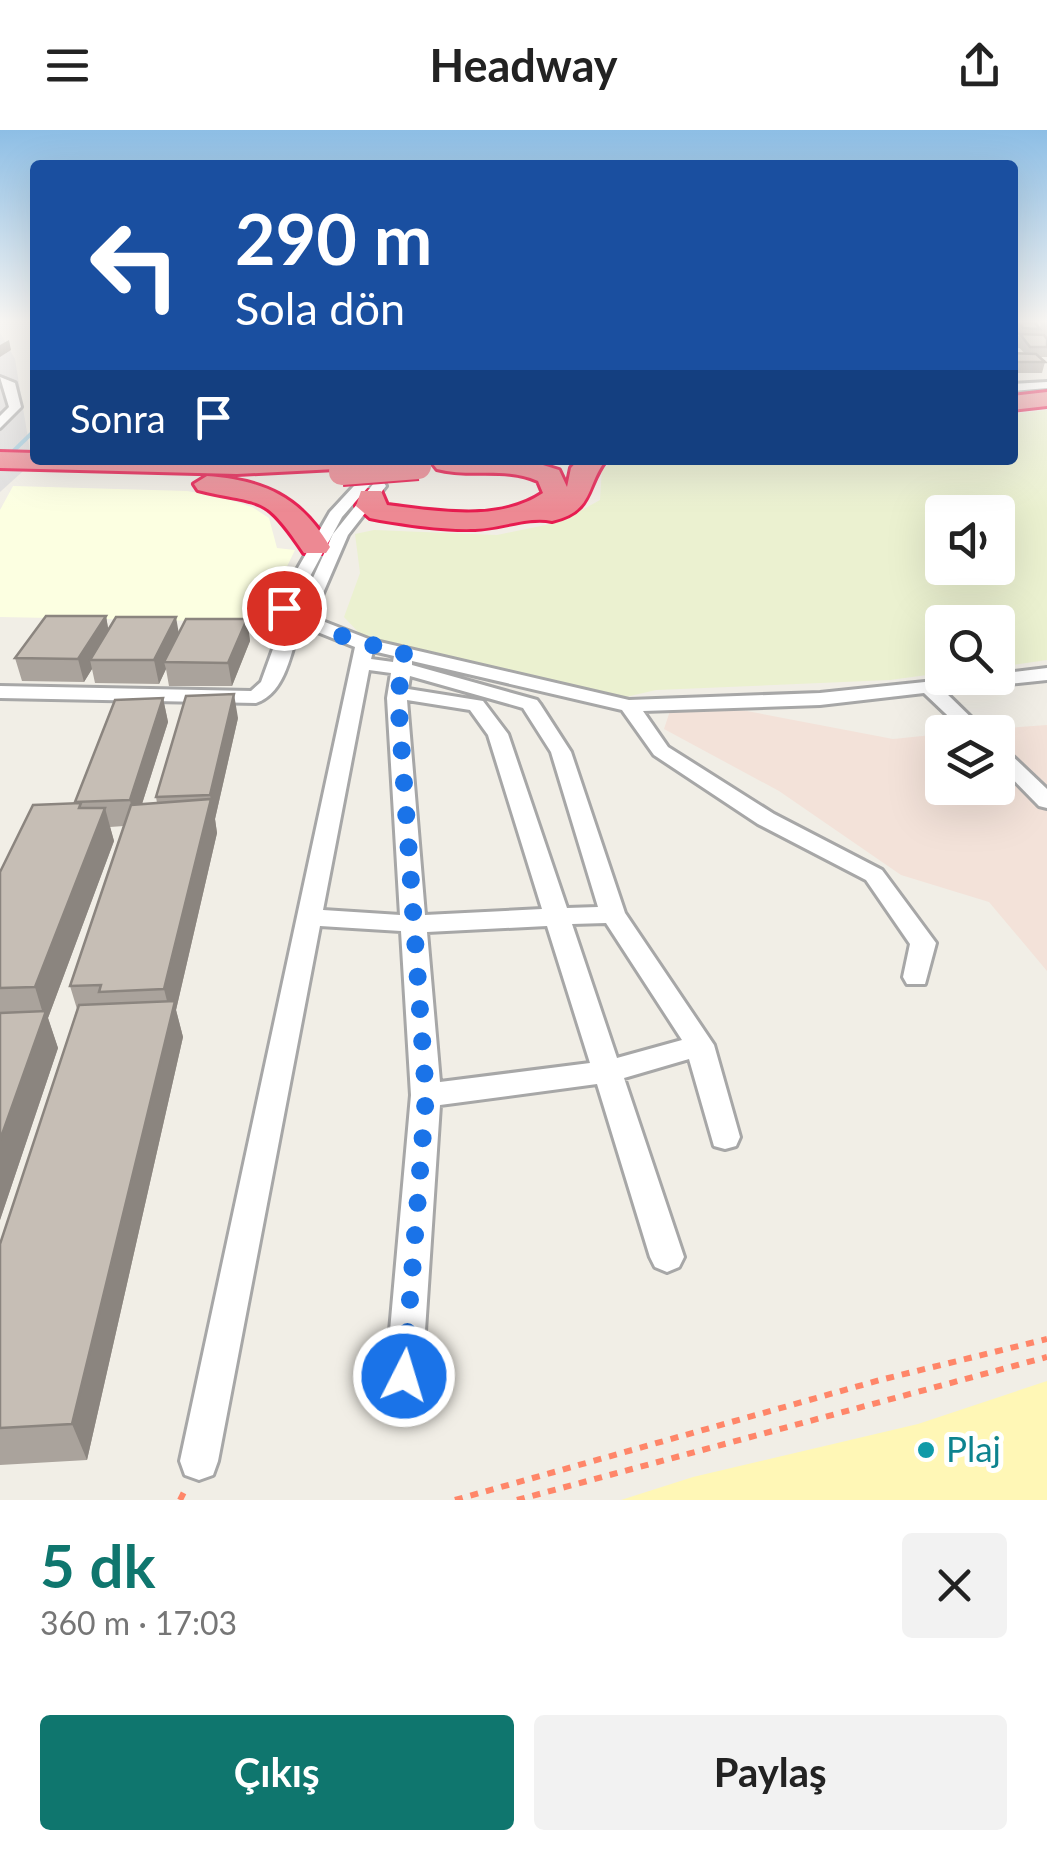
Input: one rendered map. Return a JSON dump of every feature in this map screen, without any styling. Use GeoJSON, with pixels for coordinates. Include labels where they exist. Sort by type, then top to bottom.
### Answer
{"type":"FeatureCollection","features":[{"type":"Feature","properties":{"kind":"highway"},"geometry":{"type":"LineString","coordinates":[[1018,395],[1047,392]]}},
{"type":"Feature","properties":{"kind":"highway"},"geometry":{"type":"LineString","coordinates":[[12,464],[97,478],[218,484],[247,491],[292,511],[315,548]]}},
{"type":"Feature","properties":{"kind":"highway"},"geometry":{"type":"LineString","coordinates":[[32,465],[237,475],[385,465]]}},
{"type":"Feature","properties":{"kind":"highway"},"geometry":{"type":"LineString","coordinates":[[321,465],[348,466]]}},
{"type":"Feature","properties":{"kind":"highway"},"geometry":{"type":"LineString","coordinates":[[371,497],[370,506],[380,512],[476,520],[531,512],[558,496],[550,476],[516,465]]}},
{"type":"Feature","properties":{"kind":"highway"},"geometry":{"type":"LineString","coordinates":[[341,534],[374,521],[477,528],[531,520],[572,504],[582,491],[587,465]]}},
{"type":"Feature","properties":{"kind":"street"},"geometry":{"type":"LineString","coordinates":[[0,424],[16,407],[8,384]]}},
{"type":"Feature","properties":{"kind":"street"},"geometry":{"type":"LineString","coordinates":[[380,465],[335,515],[284,608],[448,698],[476,706],[498,734],[667,1256]]}},
{"type":"Feature","properties":{"kind":"street"},"geometry":{"type":"LineString","coordinates":[[0,692],[256,697],[270,684],[294,615],[308,607],[341,534],[371,497],[420,465]]}},
{"type":"Feature","properties":{"kind":"street"},"geometry":{"type":"LineString","coordinates":[[199,1460],[362,654]]}},
{"type":"Feature","properties":{"kind":"street"},"geometry":{"type":"LineString","coordinates":[[401,671],[629,706],[820,699],[925,688]]}},
{"type":"Feature","properties":{"kind":"street"},"geometry":{"type":"LineString","coordinates":[[401,671],[530,704],[561,752],[614,914],[700,1045],[725,1137]]}},
{"type":"Feature","properties":{"kind":"street"},"geometry":{"type":"LineString","coordinates":[[401,671],[426,1095],[404,1376]]}},
{"type":"Feature","properties":{"kind":"street"},"geometry":{"type":"LineString","coordinates":[[1015,678],[1047,674]]}},
{"type":"Feature","properties":{"kind":"street"},"geometry":{"type":"LineString","coordinates":[[937,695],[958,715]]}},
{"type":"Feature","properties":{"kind":"street"},"geometry":{"type":"LineString","coordinates":[[629,706],[661,751],[766,819],[874,875],[923,942],[916,978]]}},
{"type":"Feature","properties":{"kind":"street"},"geometry":{"type":"LineString","coordinates":[[1015,769],[1047,800]]}},
{"type":"Feature","properties":{"kind":"street"},"geometry":{"type":"LineString","coordinates":[[309,917],[416,924],[614,914]]}},
{"type":"Feature","properties":{"kind":"street"},"geometry":{"type":"LineString","coordinates":[[426,1095],[607,1072],[700,1045]]}},
{"type":"Feature","properties":{"kind":"path"},"geometry":{"type":"LineString","coordinates":[[455,1500],[862,1385],[1047,1340]]}},
{"type":"Feature","properties":{"kind":"path"},"geometry":{"type":"LineString","coordinates":[[517,1500],[1047,1356]]}},
{"type":"Feature","properties":{"kind":"shaded area"},"geometry":{"type":"Polygon","coordinates":[[[0,384],[19,384],[30,465],[0,492],[0,384]]]}},
{"type":"Feature","properties":{"kind":"shaded area"},"geometry":{"type":"Polygon","coordinates":[[[1047,410],[1047,660],[1015,665],[1015,605],[925,605],[925,675],[656,690],[626,697],[362,636],[344,617],[360,573],[355,534],[374,530],[497,535],[560,522],[600,500],[602,469],[609,465],[1018,465],[1018,413],[1047,410]]]}},
{"type":"Feature","properties":{"kind":"shaded area"},"geometry":{"type":"Polygon","coordinates":[[[13,486],[187,491],[221,497],[252,507],[269,518],[277,548],[295,550],[260,622],[0,617],[0,510],[13,486]]]}},
{"type":"Feature","properties":{"kind":"shaded area"},"geometry":{"type":"Polygon","coordinates":[[[671,708],[747,711],[893,739],[925,736],[925,805],[1015,805],[1015,727],[1047,725],[1047,971],[989,902],[901,875],[779,791],[664,729],[671,708]]]}},
{"type":"Feature","properties":{"kind":"sand","name":"Plaj"},"geometry":{"type":"Polygon","coordinates":[[[1047,1381],[1047,1500],[621,1500],[693,1477],[918,1424],[1047,1381]]]}},
{"type":"Feature","properties":{"kind":"building"},"geometry":{"type":"Polygon","coordinates":[[[46,616],[106,616],[78,659],[15,658],[46,616]]]}},
{"type":"Feature","properties":{"kind":"building"},"geometry":{"type":"Polygon","coordinates":[[[116,617],[176,617],[154,660],[90,660],[116,617]]]}},
{"type":"Feature","properties":{"kind":"building"},"geometry":{"type":"Polygon","coordinates":[[[186,619],[247,619],[228,663],[164,662],[186,619]]]}},
{"type":"Feature","properties":{"kind":"building"},"geometry":{"type":"Polygon","coordinates":[[[234,694],[210,795],[156,797],[186,696],[234,694]]]}},
{"type":"Feature","properties":{"kind":"building"},"geometry":{"type":"Polygon","coordinates":[[[163,698],[130,800],[75,802],[115,700],[163,698]]]}},
{"type":"Feature","properties":{"kind":"building"},"geometry":{"type":"Polygon","coordinates":[[[211,799],[164,989],[99,992],[101,985],[70,986],[131,805],[211,799]]]}},
{"type":"Feature","properties":{"kind":"building"},"geometry":{"type":"Polygon","coordinates":[[[81,803],[79,808],[105,808],[35,987],[0,988],[0,872],[33,805],[81,803]]]}},
{"type":"Feature","properties":{"kind":"building"},"geometry":{"type":"Polygon","coordinates":[[[175,1001],[72,1424],[0,1428],[0,1244],[79,1005],[175,1001]]]}},
{"type":"Feature","properties":{"kind":"building"},"geometry":{"type":"Polygon","coordinates":[[[46,1011],[0,1140],[0,1013],[46,1011]]]}},
{"type":"Feature","properties":{"kind":"waterway"},"geometry":{"type":"LineString","coordinates":[[0,464],[30,435]]}},
{"type":"Feature","properties":{"kind":"place","name":"Plaj"},"geometry":{"type":"Point","coordinates":[926,1450]}},
{"type":"Feature","properties":{"kind":"route"},"geometry":{"type":"LineString","coordinates":[[284,608],[311,624],[364,644],[404,653],[398,698],[426,1095],[404,1376]]}}]}
